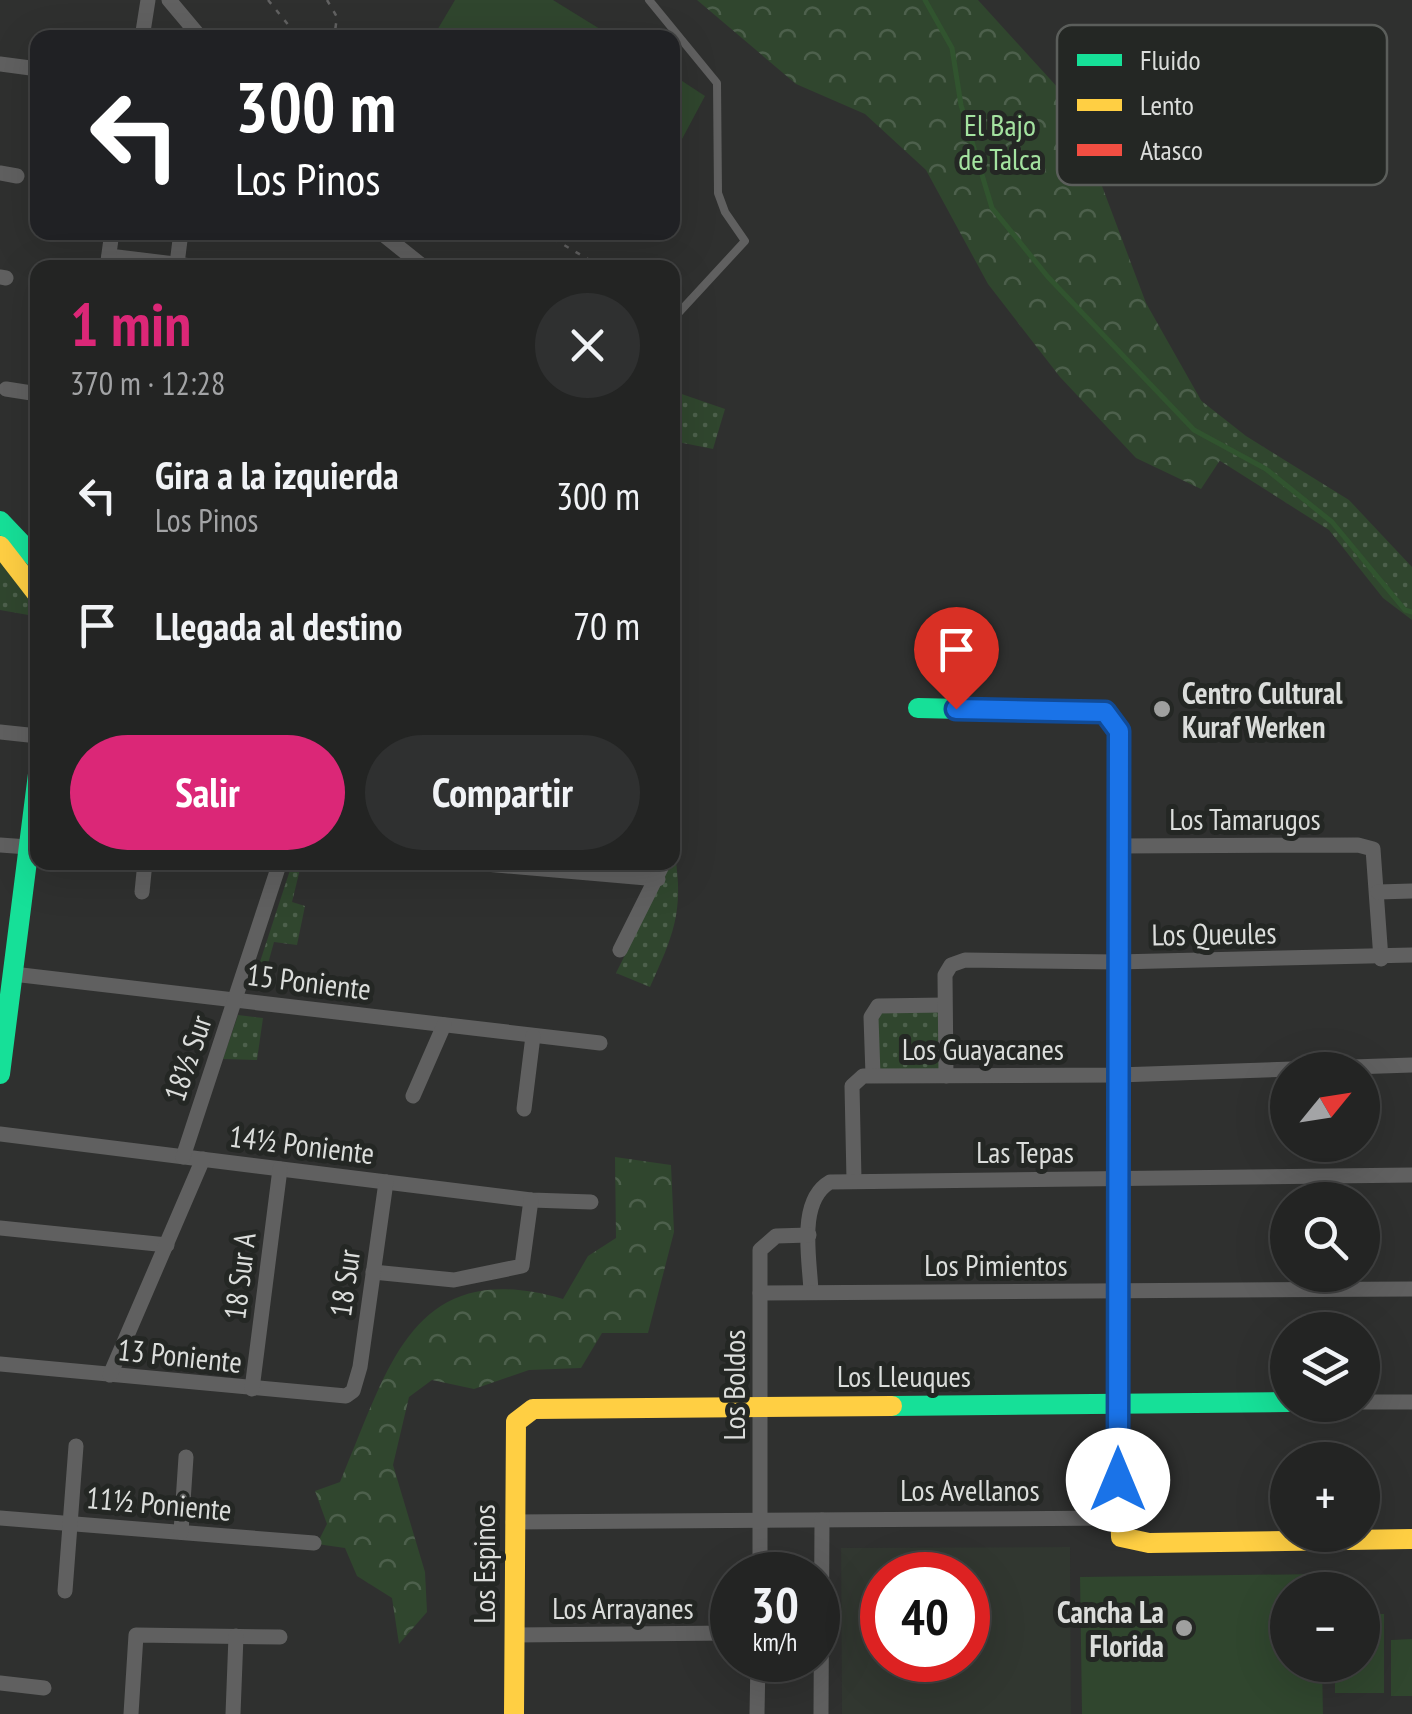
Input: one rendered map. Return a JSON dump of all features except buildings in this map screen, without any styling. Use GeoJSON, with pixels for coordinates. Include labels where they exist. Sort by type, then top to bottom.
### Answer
{"type":"FeatureCollection","features":[{"type":"Feature","properties":{"kind":"street"},"geometry":{"type":"LineString","coordinates":[[143,30],[148,0]]}},
{"type":"Feature","properties":{"kind":"street"},"geometry":{"type":"LineString","coordinates":[[170,0],[195,30]]}},
{"type":"Feature","properties":{"kind":"street"},"geometry":{"type":"LineString","coordinates":[[0,64],[30,69]]}},
{"type":"Feature","properties":{"kind":"street"},"geometry":{"type":"LineString","coordinates":[[0,173],[17,176]]}},
{"type":"Feature","properties":{"kind":"street"},"geometry":{"type":"LineString","coordinates":[[390,240],[415,260]]}},
{"type":"Feature","properties":{"kind":"street"},"geometry":{"type":"LineString","coordinates":[[6,389],[30,393]]}},
{"type":"Feature","properties":{"kind":"street"},"geometry":{"type":"LineString","coordinates":[[0,521],[30,553]]}},
{"type":"Feature","properties":{"kind":"street"},"geometry":{"type":"LineString","coordinates":[[0,546],[30,584]]}},
{"type":"Feature","properties":{"kind":"street"},"geometry":{"type":"LineString","coordinates":[[918,708],[1105,712],[1115,720],[1119,731],[1117,1404],[1121,1537],[1149,1543],[1412,1539]]}},
{"type":"Feature","properties":{"kind":"street"},"geometry":{"type":"LineString","coordinates":[[0,732],[30,735]]}},
{"type":"Feature","properties":{"kind":"street"},"geometry":{"type":"LineString","coordinates":[[0,1073],[9,964],[30,838]]}},
{"type":"Feature","properties":{"kind":"street","name":"Los Tamarugos"},"geometry":{"type":"LineString","coordinates":[[1117,846],[1358,844],[1373,850],[1378,892]]}},
{"type":"Feature","properties":{"kind":"street"},"geometry":{"type":"LineString","coordinates":[[0,845],[28,847]]}},
{"type":"Feature","properties":{"kind":"street"},"geometry":{"type":"LineString","coordinates":[[142,892],[144,870]]}},
{"type":"Feature","properties":{"kind":"street","name":"18½ Sur"},"geometry":{"type":"LineString","coordinates":[[183,1157],[278,870]]}},
{"type":"Feature","properties":{"kind":"street"},"geometry":{"type":"LineString","coordinates":[[550,870],[658,880]]}},
{"type":"Feature","properties":{"kind":"street"},"geometry":{"type":"LineString","coordinates":[[620,950],[661,870]]}},
{"type":"Feature","properties":{"kind":"street"},"geometry":{"type":"LineString","coordinates":[[1381,958],[1378,892],[1412,892]]}},
{"type":"Feature","properties":{"kind":"street","name":"Los Queules"},"geometry":{"type":"LineString","coordinates":[[946,1076],[947,970],[965,960],[1117,962],[1412,955]]}},
{"type":"Feature","properties":{"kind":"street","name":"15 Poniente"},"geometry":{"type":"LineString","coordinates":[[9,964],[237,1000],[600,1044]]}},
{"type":"Feature","properties":{"kind":"street"},"geometry":{"type":"LineString","coordinates":[[873,1076],[871,1018],[878,1006],[944,1005]]}},
{"type":"Feature","properties":{"kind":"street"},"geometry":{"type":"LineString","coordinates":[[414,1096],[444,1025]]}},
{"type":"Feature","properties":{"kind":"street"},"geometry":{"type":"LineString","coordinates":[[524,1109],[532,1036]]}},
{"type":"Feature","properties":{"kind":"street","name":"Los Guayacanes"},"geometry":{"type":"LineString","coordinates":[[854,1180],[852,1086],[856,1080],[873,1076],[1118,1075],[1412,1065]]}},
{"type":"Feature","properties":{"kind":"street","name":"14½ Poniente"},"geometry":{"type":"LineString","coordinates":[[0,1134],[532,1200],[592,1202]]}},
{"type":"Feature","properties":{"kind":"street"},"geometry":{"type":"LineString","coordinates":[[110,1376],[203,1160]]}},
{"type":"Feature","properties":{"kind":"street","name":"18 Sur A"},"geometry":{"type":"LineString","coordinates":[[252,1390],[280,1169]]}},
{"type":"Feature","properties":{"kind":"street","name":"Las Tepas"},"geometry":{"type":"LineString","coordinates":[[809,1235],[812,1204],[821,1187],[854,1180],[1412,1176]]}},
{"type":"Feature","properties":{"kind":"street","name":"18 Sur"},"geometry":{"type":"LineString","coordinates":[[353,1391],[386,1182]]}},
{"type":"Feature","properties":{"kind":"street"},"geometry":{"type":"LineString","coordinates":[[373,1272],[454,1280],[522,1266],[532,1200]]}},
{"type":"Feature","properties":{"kind":"street"},"geometry":{"type":"LineString","coordinates":[[0,1228],[168,1245]]}},
{"type":"Feature","properties":{"kind":"street"},"geometry":{"type":"LineString","coordinates":[[809,1235],[811,1292]]}},
{"type":"Feature","properties":{"kind":"street","name":"Los Boldos"},"geometry":{"type":"LineString","coordinates":[[760,1552],[760,1250],[764,1242],[776,1236],[809,1235]]}},
{"type":"Feature","properties":{"kind":"street","name":"Los Pimientos"},"geometry":{"type":"LineString","coordinates":[[760,1293],[1412,1289]]}},
{"type":"Feature","properties":{"kind":"street","name":"13 Poniente"},"geometry":{"type":"LineString","coordinates":[[0,1364],[336,1398],[353,1391]]}},
{"type":"Feature","properties":{"kind":"street","name":"Los Lleuques"},"geometry":{"type":"LineString","coordinates":[[522,1416],[546,1407],[1270,1402]]}},
{"type":"Feature","properties":{"kind":"street"},"geometry":{"type":"LineString","coordinates":[[1380,1402],[1412,1402]]}},
{"type":"Feature","properties":{"kind":"street","name":"Los Espinos"},"geometry":{"type":"LineString","coordinates":[[514,1714],[513,1434],[522,1416]]}},
{"type":"Feature","properties":{"kind":"street"},"geometry":{"type":"LineString","coordinates":[[64,1590],[76,1446]]}},
{"type":"Feature","properties":{"kind":"street"},"geometry":{"type":"LineString","coordinates":[[181,1532],[186,1457]]}},
{"type":"Feature","properties":{"kind":"street","name":"11½ Poniente"},"geometry":{"type":"LineString","coordinates":[[0,1518],[314,1543]]}},
{"type":"Feature","properties":{"kind":"street","name":"Los Avellanos"},"geometry":{"type":"LineString","coordinates":[[512,1522],[1118,1518]]}},
{"type":"Feature","properties":{"kind":"street"},"geometry":{"type":"LineString","coordinates":[[821,1714],[822,1520]]}},
{"type":"Feature","properties":{"kind":"street","name":"Los Arrayanes"},"geometry":{"type":"LineString","coordinates":[[514,1635],[710,1633]]}},
{"type":"Feature","properties":{"kind":"street"},"geometry":{"type":"LineString","coordinates":[[130,1714],[136,1635],[280,1637]]}},
{"type":"Feature","properties":{"kind":"street"},"geometry":{"type":"LineString","coordinates":[[233,1714],[236,1636]]}},
{"type":"Feature","properties":{"kind":"street"},"geometry":{"type":"LineString","coordinates":[[758,1682],[758,1714]]}},
{"type":"Feature","properties":{"kind":"street"},"geometry":{"type":"LineString","coordinates":[[0,1683],[44,1688]]}},
{"type":"Feature","properties":{"kind":"lane"},"geometry":{"type":"LineString","coordinates":[[649,0],[674,30]]}},
{"type":"Feature","properties":{"kind":"lane"},"geometry":{"type":"LineString","coordinates":[[680,38],[717,83],[718,193],[724,212],[745,241],[680,311]]}},
{"type":"Feature","properties":{"kind":"path"},"geometry":{"type":"LineString","coordinates":[[268,0],[292,30]]}},
{"type":"Feature","properties":{"kind":"path"},"geometry":{"type":"LineString","coordinates":[[327,0],[337,17],[335,30]]}},
{"type":"Feature","properties":{"kind":"path"},"geometry":{"type":"LineString","coordinates":[[556,240],[589,260]]}},
{"type":"Feature","properties":{"kind":"shaded area"},"geometry":{"type":"Polygon","coordinates":[[[1070,1547],[1071,1714],[842,1714],[841,1548],[1070,1547]]]}},
{"type":"Feature","properties":{"kind":"green space"},"geometry":{"type":"Polygon","coordinates":[[[455,0],[553,0],[602,30],[437,30],[455,0]]]}},
{"type":"Feature","properties":{"kind":"green space","name":"El Bajo de Talca"},"geometry":{"type":"Polygon","coordinates":[[[697,0],[978,0],[1057,87],[1057,185],[1102,185],[1146,303],[1228,448],[1201,489],[1136,458],[1060,377],[988,284],[926,170],[865,114],[796,84],[697,0]]]}},
{"type":"Feature","properties":{"kind":"green space"},"geometry":{"type":"Polygon","coordinates":[[[680,80],[705,96],[680,143],[680,80]]]}},
{"type":"Feature","properties":{"kind":"green space"},"geometry":{"type":"Polygon","coordinates":[[[1138,351],[1246,436],[1349,500],[1412,567],[1412,620],[1383,598],[1329,530],[1176,433],[1138,351]]]}},
{"type":"Feature","properties":{"kind":"green space"},"geometry":{"type":"Polygon","coordinates":[[[680,393],[725,409],[713,449],[680,442],[680,393]]]}},
{"type":"Feature","properties":{"kind":"green space"},"geometry":{"type":"Polygon","coordinates":[[[0,546],[30,595],[30,615],[0,610],[0,546]]]}},
{"type":"Feature","properties":{"kind":"green space"},"geometry":{"type":"Polygon","coordinates":[[[290,870],[300,870],[292,902],[305,906],[297,945],[274,942],[266,971],[257,971],[290,870]]]}},
{"type":"Feature","properties":{"kind":"green space"},"geometry":{"type":"Polygon","coordinates":[[[668,870],[676,870],[674,923],[650,987],[616,973],[668,870]]]}},
{"type":"Feature","properties":{"kind":"green space"},"geometry":{"type":"Polygon","coordinates":[[[944,1005],[946,1076],[873,1075],[878,1006],[944,1005]]]}},
{"type":"Feature","properties":{"kind":"green space"},"geometry":{"type":"Polygon","coordinates":[[[238,1015],[263,1018],[257,1060],[223,1059],[238,1015]]]}},
{"type":"Feature","properties":{"kind":"green space"},"geometry":{"type":"Polygon","coordinates":[[[615,1157],[671,1165],[674,1232],[648,1333],[602,1333],[581,1368],[529,1370],[474,1389],[432,1380],[409,1397],[393,1465],[425,1572],[427,1612],[399,1644],[392,1598],[357,1576],[345,1548],[317,1544],[327,1524],[315,1491],[340,1482],[392,1362],[413,1331],[439,1308],[471,1293],[512,1290],[563,1299],[588,1256],[616,1238],[615,1157]]]}},
{"type":"Feature","properties":{"kind":"green space","name":"Cancha La Florida"},"geometry":{"type":"Polygon","coordinates":[[[1270,1575],[1270,1682],[1322,1682],[1323,1714],[1082,1714],[1080,1577],[1270,1575]]]}},
{"type":"Feature","properties":{"kind":"green space"},"geometry":{"type":"Polygon","coordinates":[[[1380,1614],[1384,1614],[1384,1693],[1335,1693],[1335,1682],[1380,1682],[1380,1614]]]}},
{"type":"Feature","properties":{"kind":"green space"},"geometry":{"type":"Polygon","coordinates":[[[1412,1639],[1412,1696],[1391,1696],[1391,1640],[1412,1639]]]}},
{"type":"Feature","properties":{"kind":"waterway"},"geometry":{"type":"LineString","coordinates":[[925,0],[952,48],[961,105],[992,208],[1048,277],[1194,430],[1266,469],[1332,522],[1405,610],[1412,612]]}},
{"type":"Feature","properties":{"kind":"traffic: fast"},"geometry":{"type":"LineString","coordinates":[[0,521],[30,553]]}},
{"type":"Feature","properties":{"kind":"traffic: fast"},"geometry":{"type":"LineString","coordinates":[[918,708],[1105,712],[1119,731],[1118,1059]]}},
{"type":"Feature","properties":{"kind":"traffic: fast"},"geometry":{"type":"LineString","coordinates":[[0,1074],[30,837]]}},
{"type":"Feature","properties":{"kind":"traffic: fast"},"geometry":{"type":"LineString","coordinates":[[892,1406],[1270,1402]]}},
{"type":"Feature","properties":{"kind":"traffic: slow"},"geometry":{"type":"LineString","coordinates":[[0,546],[30,585]]}},
{"type":"Feature","properties":{"kind":"traffic: slow"},"geometry":{"type":"LineString","coordinates":[[514,1714],[516,1422],[533,1409],[892,1406]]}},
{"type":"Feature","properties":{"kind":"traffic: slow"},"geometry":{"type":"LineString","coordinates":[[1120,1500],[1121,1537],[1149,1543],[1412,1539]]}},
{"type":"Feature","properties":{"kind":"traffic: jam"},"geometry":{"type":"LineString","coordinates":[[1118,1059],[1120,1500]]}},
{"type":"Feature","properties":{"kind":"place","name":"Centro Cultural Kuraf Werken"},"geometry":{"type":"Point","coordinates":[1162,709]}},
{"type":"Feature","properties":{"kind":"place","name":"Cancha La Florida"},"geometry":{"type":"Point","coordinates":[1184,1628]}},
{"type":"Feature","properties":{"kind":"route"},"geometry":{"type":"LineString","coordinates":[[956,709],[1105,712],[1115,720],[1119,731],[1118,1480]]}}]}
